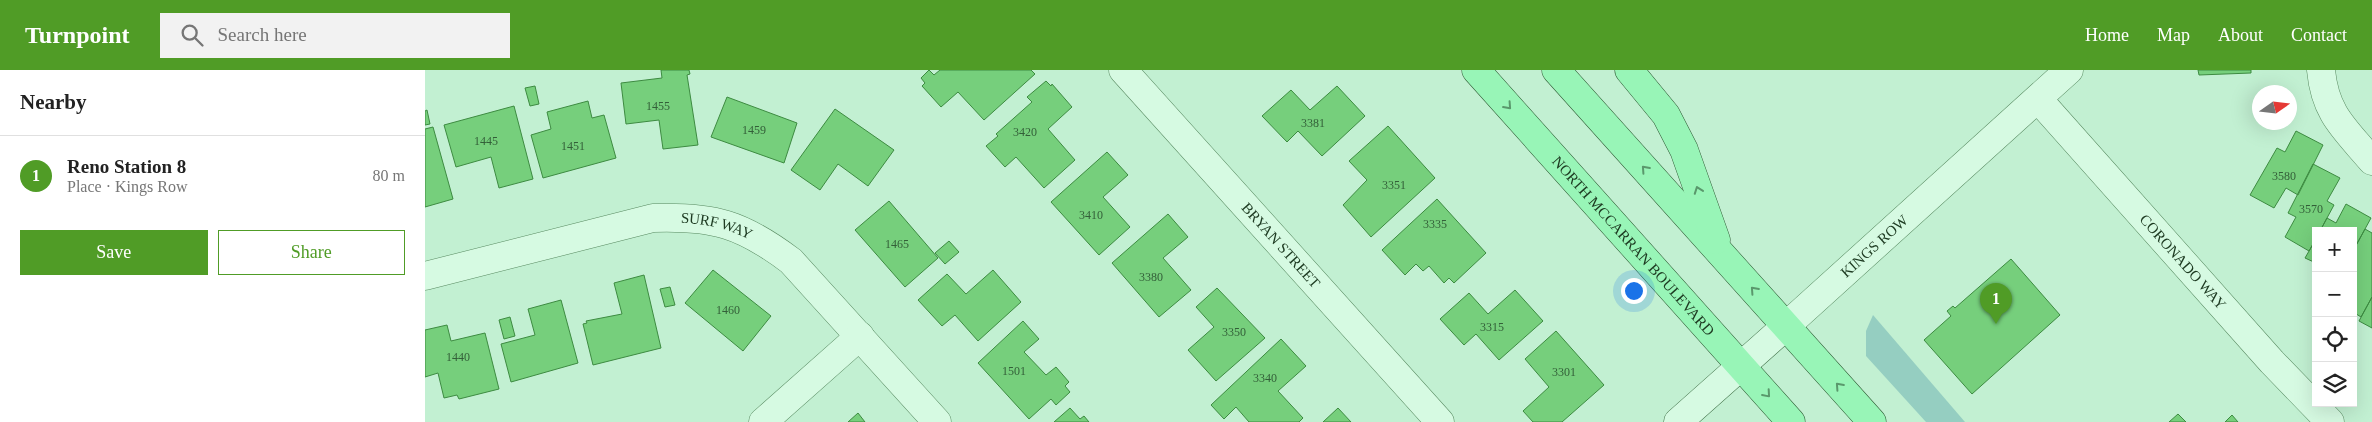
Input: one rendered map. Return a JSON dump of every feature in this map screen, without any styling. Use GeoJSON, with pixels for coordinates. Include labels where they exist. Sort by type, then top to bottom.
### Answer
{"type":"FeatureCollection","features":[{"type":"Feature","properties":{"kind":"main road","name":"NORTH MCCARRAN BOULEVARD"},"geometry":{"type":"LineString","coordinates":[[1476,70],[1743,366],[1791,422]]}},
{"type":"Feature","properties":{"kind":"main road"},"geometry":{"type":"LineString","coordinates":[[1556,70],[1872,422]]}},
{"type":"Feature","properties":{"kind":"main road"},"geometry":{"type":"LineString","coordinates":[[1629,70],[1667,115],[1684,150],[1721,253]]}},
{"type":"Feature","properties":{"kind":"street","name":"BRYAN STREET"},"geometry":{"type":"LineString","coordinates":[[1123,70],[1440,422]]}},
{"type":"Feature","properties":{"kind":"street","name":"KINGS ROW"},"geometry":{"type":"LineString","coordinates":[[1678,422],[1743,366],[2069,70]]}},
{"type":"Feature","properties":{"kind":"street"},"geometry":{"type":"LineString","coordinates":[[2321,70],[2323,92],[2333,114],[2372,161]]}},
{"type":"Feature","properties":{"kind":"street","name":"CORONADO WAY"},"geometry":{"type":"LineString","coordinates":[[2038,99],[2266,355],[2329,422]]}},
{"type":"Feature","properties":{"kind":"street","name":"SURF WAY"},"geometry":{"type":"LineString","coordinates":[[425,276],[653,218],[690,217],[728,224],[764,240],[791,260],[937,422]]}},
{"type":"Feature","properties":{"kind":"street"},"geometry":{"type":"LineString","coordinates":[[763,422],[860,336]]}},
{"type":"Feature","properties":{"kind":"shaded area"},"geometry":{"type":"Polygon","coordinates":[[[1873,315],[1965,422],[1926,422],[1866,356],[1866,331],[1873,315]]]}},
{"type":"Feature","properties":{"kind":"building"},"geometry":{"type":"Polygon","coordinates":[[[661,70],[689,70],[690,74],[687,75],[698,145],[663,149],[659,120],[626,124],[621,83],[662,78],[661,70]]]}},
{"type":"Feature","properties":{"kind":"building"},"geometry":{"type":"Polygon","coordinates":[[[929,70],[934,75],[940,70],[1031,70],[1035,74],[984,120],[958,92],[941,107],[922,86],[925,83],[921,78],[929,70]]]}},
{"type":"Feature","properties":{"kind":"building"},"geometry":{"type":"Polygon","coordinates":[[[2198,70],[2251,70],[2251,73],[2199,75],[2198,70]]]}},
{"type":"Feature","properties":{"kind":"building"},"geometry":{"type":"Polygon","coordinates":[[[1046,81],[1051,86],[1052,84],[1072,107],[1048,129],[1075,160],[1044,188],[1016,157],[1005,167],[986,146],[998,136],[996,134],[1032,102],[1027,97],[1046,81]]]}},
{"type":"Feature","properties":{"kind":"building"},"geometry":{"type":"Polygon","coordinates":[[[535,86],[539,104],[530,106],[525,88],[535,86]]]}},
{"type":"Feature","properties":{"kind":"building"},"geometry":{"type":"Polygon","coordinates":[[[1337,86],[1365,116],[1322,156],[1298,131],[1287,142],[1262,116],[1291,90],[1310,110],[1337,86]]]}},
{"type":"Feature","properties":{"kind":"building"},"geometry":{"type":"Polygon","coordinates":[[[727,97],[797,123],[784,163],[711,137],[727,97]]]}},
{"type":"Feature","properties":{"kind":"building"},"geometry":{"type":"Polygon","coordinates":[[[588,101],[592,118],[604,115],[616,158],[543,178],[531,135],[551,129],[547,112],[588,101]]]}},
{"type":"Feature","properties":{"kind":"building"},"geometry":{"type":"Polygon","coordinates":[[[514,106],[533,179],[499,188],[491,157],[456,167],[444,125],[514,106]]]}},
{"type":"Feature","properties":{"kind":"building"},"geometry":{"type":"Polygon","coordinates":[[[835,109],[894,150],[868,186],[838,164],[820,190],[791,170],[835,109]]]}},
{"type":"Feature","properties":{"kind":"building"},"geometry":{"type":"Polygon","coordinates":[[[427,110],[430,124],[425,125],[425,111],[427,110]]]}},
{"type":"Feature","properties":{"kind":"building"},"geometry":{"type":"Polygon","coordinates":[[[1388,126],[1435,178],[1371,237],[1343,205],[1367,180],[1349,161],[1388,126]]]}},
{"type":"Feature","properties":{"kind":"building"},"geometry":{"type":"Polygon","coordinates":[[[433,127],[453,199],[425,207],[425,129],[433,127]]]}},
{"type":"Feature","properties":{"kind":"building"},"geometry":{"type":"Polygon","coordinates":[[[2296,131],[2323,145],[2298,195],[2286,188],[2274,208],[2250,195],[2277,148],[2285,152],[2296,131]]]}},
{"type":"Feature","properties":{"kind":"building"},"geometry":{"type":"Polygon","coordinates":[[[1107,152],[1128,175],[1103,197],[1130,227],[1099,255],[1051,202],[1107,152]]]}},
{"type":"Feature","properties":{"kind":"building"},"geometry":{"type":"Polygon","coordinates":[[[2313,164],[2340,178],[2327,201],[2334,205],[2322,227],[2312,227],[2312,246],[2309,251],[2285,237],[2296,217],[2288,213],[2313,164]]]}},
{"type":"Feature","properties":{"kind":"building"},"geometry":{"type":"Polygon","coordinates":[[[1437,199],[1486,253],[1454,283],[1449,278],[1444,283],[1429,266],[1423,271],[1416,264],[1405,275],[1382,250],[1437,199]]]}},
{"type":"Feature","properties":{"kind":"building"},"geometry":{"type":"Polygon","coordinates":[[[889,201],[938,258],[905,287],[855,230],[889,201]]]}},
{"type":"Feature","properties":{"kind":"building"},"geometry":{"type":"Polygon","coordinates":[[[2346,204],[2371,218],[2357,244],[2357,227],[2322,227],[2327,218],[2336,223],[2346,204]]]}},
{"type":"Feature","properties":{"kind":"building"},"geometry":{"type":"Polygon","coordinates":[[[1168,214],[1188,237],[1163,258],[1191,290],[1159,317],[1112,263],[1168,214]]]}},
{"type":"Feature","properties":{"kind":"building"},"geometry":{"type":"Polygon","coordinates":[[[2365,229],[2372,233],[2372,297],[2361,317],[2357,314],[2357,244],[2365,229]]]}},
{"type":"Feature","properties":{"kind":"building"},"geometry":{"type":"Polygon","coordinates":[[[949,241],[959,252],[945,264],[935,253],[949,241]]]}},
{"type":"Feature","properties":{"kind":"building"},"geometry":{"type":"Polygon","coordinates":[[[2312,246],[2312,261],[2305,258],[2312,246]]]}},
{"type":"Feature","properties":{"kind":"building"},"geometry":{"type":"Polygon","coordinates":[[[2011,259],[2060,315],[1972,394],[1924,340],[1951,316],[1947,311],[1953,306],[1955,308],[2011,259]]]}},
{"type":"Feature","properties":{"kind":"building"},"geometry":{"type":"Polygon","coordinates":[[[713,270],[771,316],[743,351],[685,303],[713,270]]]}},
{"type":"Feature","properties":{"kind":"building"},"geometry":{"type":"Polygon","coordinates":[[[993,270],[1021,302],[978,341],[955,315],[942,326],[918,300],[947,274],[966,294],[993,270]]]}},
{"type":"Feature","properties":{"kind":"building"},"geometry":{"type":"Polygon","coordinates":[[[644,275],[661,348],[593,365],[583,324],[587,323],[586,321],[622,314],[614,283],[644,275]]]}},
{"type":"Feature","properties":{"kind":"building"},"geometry":{"type":"Polygon","coordinates":[[[670,287],[675,305],[665,307],[660,289],[670,287]]]}},
{"type":"Feature","properties":{"kind":"building"},"geometry":{"type":"Polygon","coordinates":[[[1217,288],[1265,338],[1216,381],[1188,350],[1214,327],[1196,307],[1217,288]]]}},
{"type":"Feature","properties":{"kind":"building"},"geometry":{"type":"Polygon","coordinates":[[[1515,290],[1543,321],[1499,360],[1476,334],[1464,345],[1440,319],[1469,293],[1488,314],[1515,290]]]}},
{"type":"Feature","properties":{"kind":"building"},"geometry":{"type":"Polygon","coordinates":[[[2372,297],[2372,328],[2359,321],[2372,297]]]}},
{"type":"Feature","properties":{"kind":"building"},"geometry":{"type":"Polygon","coordinates":[[[561,300],[578,363],[511,382],[501,344],[535,335],[528,309],[561,300]]]}},
{"type":"Feature","properties":{"kind":"building"},"geometry":{"type":"Polygon","coordinates":[[[510,317],[515,336],[504,339],[499,320],[510,317]]]}},
{"type":"Feature","properties":{"kind":"building"},"geometry":{"type":"Polygon","coordinates":[[[1023,321],[1039,339],[1024,352],[1046,375],[1056,367],[1069,382],[1065,386],[1070,392],[1056,405],[1051,399],[1029,419],[978,363],[1023,321]]]}},
{"type":"Feature","properties":{"kind":"building"},"geometry":{"type":"Polygon","coordinates":[[[447,325],[451,341],[485,333],[499,389],[459,399],[457,395],[444,398],[438,373],[425,377],[425,330],[447,325]]]}},
{"type":"Feature","properties":{"kind":"building"},"geometry":{"type":"Polygon","coordinates":[[[1556,331],[1604,385],[1562,422],[1533,422],[1523,411],[1549,387],[1525,359],[1556,331]]]}},
{"type":"Feature","properties":{"kind":"building"},"geometry":{"type":"Polygon","coordinates":[[[1281,339],[1306,366],[1278,391],[1303,418],[1299,422],[1249,422],[1236,407],[1224,419],[1211,405],[1281,339]]]}},
{"type":"Feature","properties":{"kind":"building"},"geometry":{"type":"Polygon","coordinates":[[[1070,408],[1080,419],[1084,416],[1089,422],[1054,422],[1070,408]]]}},
{"type":"Feature","properties":{"kind":"building"},"geometry":{"type":"Polygon","coordinates":[[[1338,408],[1351,422],[1323,422],[1338,408]]]}},
{"type":"Feature","properties":{"kind":"building"},"geometry":{"type":"Polygon","coordinates":[[[858,413],[865,422],[848,422],[858,413]]]}},
{"type":"Feature","properties":{"kind":"building"},"geometry":{"type":"Polygon","coordinates":[[[2178,414],[2186,422],[2169,422],[2178,414]]]}},
{"type":"Feature","properties":{"kind":"building"},"geometry":{"type":"Polygon","coordinates":[[[2232,415],[2238,422],[2225,422],[2232,415]]]}},
{"type":"Feature","properties":{"kind":"place","name":"Reno Station 8"},"geometry":{"type":"Point","coordinates":[1996,324]}}]}
